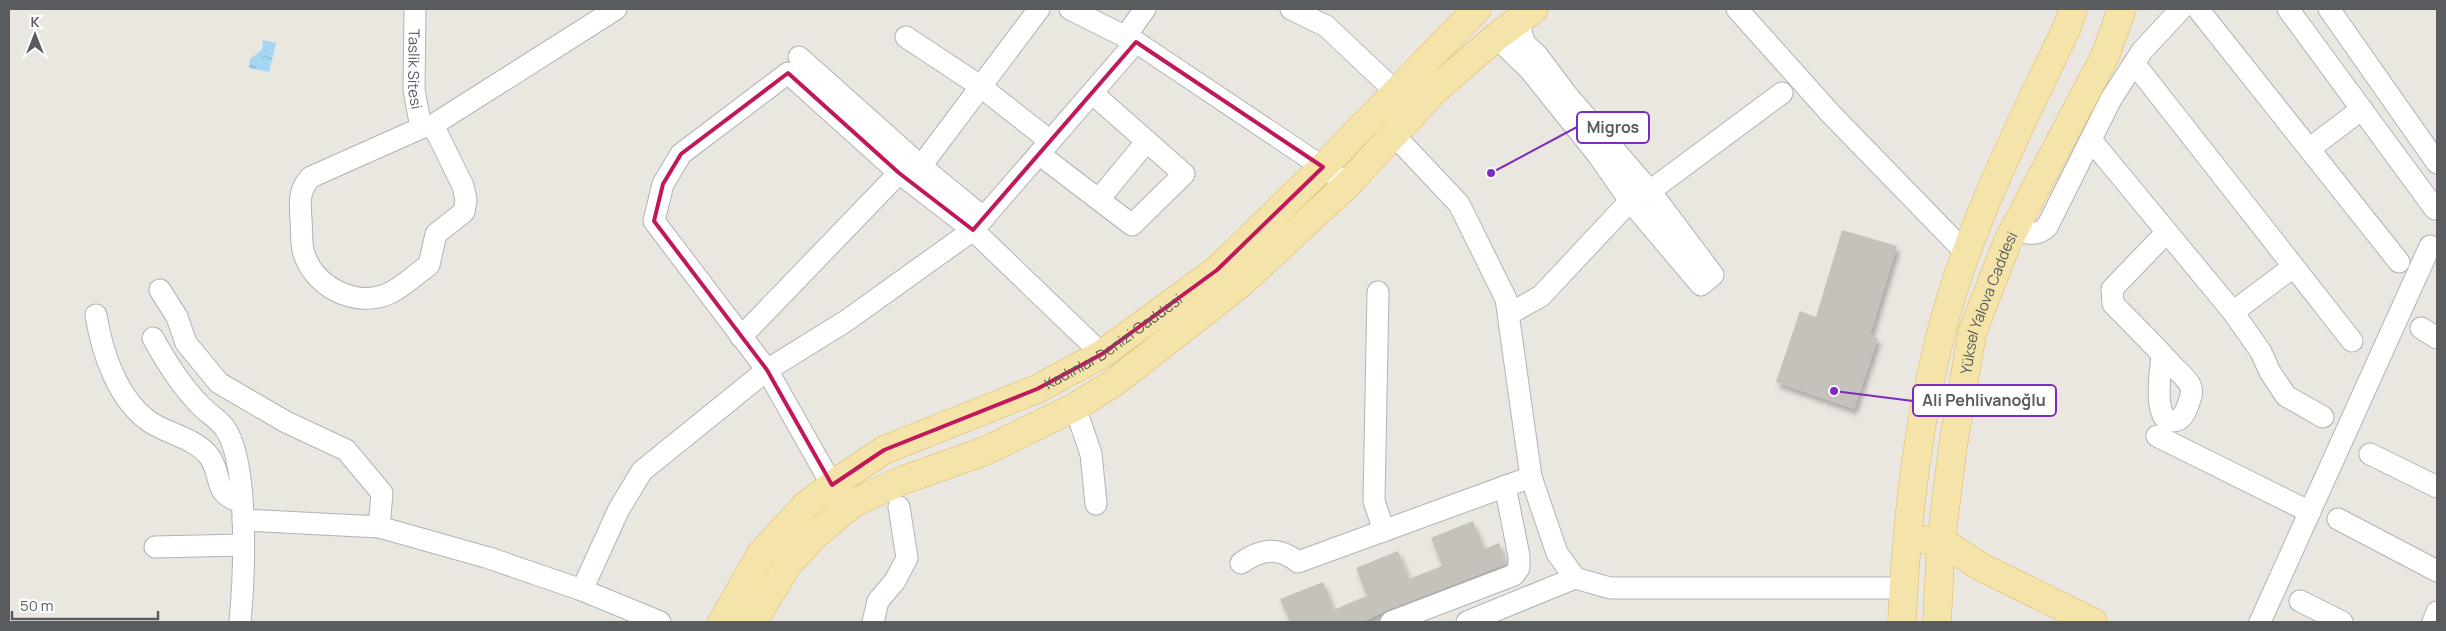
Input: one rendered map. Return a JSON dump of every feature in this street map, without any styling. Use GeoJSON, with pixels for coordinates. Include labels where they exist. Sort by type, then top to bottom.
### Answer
{"type":"FeatureCollection","features":[{"type":"Feature","properties":{"kind":"main road"},"geometry":{"type":"LineString","coordinates":[[1902,622],[1918,440],[1941,332],[1966,253],[1998,174],[2068,25],[2073,9]]}},
{"type":"Feature","properties":{"kind":"main road"},"geometry":{"type":"LineString","coordinates":[[1982,217],[2091,9]]}},
{"type":"Feature","properties":{"kind":"main road"},"geometry":{"type":"LineString","coordinates":[[2018,220],[2026,178],[2101,27],[2106,9]]}},
{"type":"Feature","properties":{"kind":"main road","name":"Yüksel Yalova Caddesi"},"geometry":{"type":"LineString","coordinates":[[1937,622],[1941,541],[1953,446],[1972,334],[2018,220],[2105,56],[2122,9]]}},
{"type":"Feature","properties":{"kind":"main road","name":"Kadınlar Denizi Caddesi"},"geometry":{"type":"LineString","coordinates":[[722,622],[762,554],[806,506],[832,485],[884,450],[1037,389],[1102,354],[1217,270],[1323,167],[1396,92],[1471,10]]}},
{"type":"Feature","properties":{"kind":"main road"},"geometry":{"type":"LineString","coordinates":[[1471,10],[1487,23],[1503,25],[1526,12]]}},
{"type":"Feature","properties":{"kind":"main road"},"geometry":{"type":"LineString","coordinates":[[1471,10],[1496,38]]}},
{"type":"Feature","properties":{"kind":"main road","name":"Kadınlar Denizi Caddesi"},"geometry":{"type":"LineString","coordinates":[[753,622],[788,564],[816,534],[852,504],[898,482],[985,451],[1075,406],[1115,382],[1240,284],[1348,184],[1435,90],[1526,12]]}},
{"type":"Feature","properties":{"kind":"main road"},"geometry":{"type":"LineString","coordinates":[[1908,540],[1941,541],[1982,566],[2084,620]]}},
{"type":"Feature","properties":{"kind":"main road"},"geometry":{"type":"LineString","coordinates":[[1904,588],[1939,586],[1982,566]]}},
{"type":"Feature","properties":{"kind":"street","name":"Taslik Sitesi"},"geometry":{"type":"LineString","coordinates":[[415,9],[414,90],[427,127]]}},
{"type":"Feature","properties":{"kind":"street"},"geometry":{"type":"LineString","coordinates":[[427,127],[463,186],[466,200],[464,212],[436,234],[429,265],[388,294],[365,298],[336,291],[315,274],[303,250],[300,199],[303,187],[311,177],[427,127],[616,9]]}},
{"type":"Feature","properties":{"kind":"street"},"geometry":{"type":"LineString","coordinates":[[921,166],[1038,9]]}},
{"type":"Feature","properties":{"kind":"street"},"geometry":{"type":"LineString","coordinates":[[1070,9],[1131,40],[1348,184]]}},
{"type":"Feature","properties":{"kind":"street"},"geometry":{"type":"LineString","coordinates":[[582,590],[619,509],[642,471],[767,370],[846,321],[978,224],[1092,93],[1131,40],[1145,9]]}},
{"type":"Feature","properties":{"kind":"street"},"geometry":{"type":"LineString","coordinates":[[1291,9],[1326,26],[1396,92]]}},
{"type":"Feature","properties":{"kind":"street"},"geometry":{"type":"LineString","coordinates":[[1737,9],[1830,113],[1966,253]]}},
{"type":"Feature","properties":{"kind":"street"},"geometry":{"type":"LineString","coordinates":[[2018,220],[2037,234],[2047,227],[2111,99],[2134,63],[2181,9]]}},
{"type":"Feature","properties":{"kind":"street"},"geometry":{"type":"LineString","coordinates":[[2198,9],[2399,262]]}},
{"type":"Feature","properties":{"kind":"street"},"geometry":{"type":"LineString","coordinates":[[2288,9],[2435,208]]}},
{"type":"Feature","properties":{"kind":"street"},"geometry":{"type":"LineString","coordinates":[[2329,9],[2437,163]]}},
{"type":"Feature","properties":{"kind":"street"},"geometry":{"type":"LineString","coordinates":[[1496,38],[1530,70],[1598,155],[1630,201],[1702,286],[1713,275],[1650,191],[1567,95],[1537,55],[1525,44],[1521,32],[1526,12]]}},
{"type":"Feature","properties":{"kind":"street"},"geometry":{"type":"LineString","coordinates":[[906,37],[980,86],[1099,199],[1132,225],[1184,174],[1092,93]]}},
{"type":"Feature","properties":{"kind":"street"},"geometry":{"type":"LineString","coordinates":[[799,57],[921,166],[1102,354]]}},
{"type":"Feature","properties":{"kind":"street"},"geometry":{"type":"LineString","coordinates":[[2134,63],[2352,341]]}},
{"type":"Feature","properties":{"kind":"street"},"geometry":{"type":"LineString","coordinates":[[832,485],[767,370],[654,221],[663,184],[681,154],[788,73],[899,173],[978,224]]}},
{"type":"Feature","properties":{"kind":"street"},"geometry":{"type":"LineString","coordinates":[[1509,314],[1541,296],[1630,201],[1650,191],[1782,93]]}},
{"type":"Feature","properties":{"kind":"street"},"geometry":{"type":"LineString","coordinates":[[2309,149],[2362,109]]}},
{"type":"Feature","properties":{"kind":"street"},"geometry":{"type":"LineString","coordinates":[[1393,134],[1459,204],[1506,299],[1530,477],[1557,553],[1575,578]]}},
{"type":"Feature","properties":{"kind":"street"},"geometry":{"type":"LineString","coordinates":[[2091,140],[2233,312],[2261,352],[2270,372],[2286,396],[2323,417]]}},
{"type":"Feature","properties":{"kind":"street"},"geometry":{"type":"LineString","coordinates":[[1099,199],[1147,141]]}},
{"type":"Feature","properties":{"kind":"street"},"geometry":{"type":"LineString","coordinates":[[741,337],[899,173]]}},
{"type":"Feature","properties":{"kind":"street"},"geometry":{"type":"LineString","coordinates":[[2162,355],[2113,304],[2112,289],[2166,232]]}},
{"type":"Feature","properties":{"kind":"street"},"geometry":{"type":"LineString","coordinates":[[2260,622],[2430,246]]}},
{"type":"Feature","properties":{"kind":"street"},"geometry":{"type":"LineString","coordinates":[[2233,312],[2294,267]]}},
{"type":"Feature","properties":{"kind":"street"},"geometry":{"type":"LineString","coordinates":[[160,290],[177,317],[186,343],[219,383],[286,422],[346,450],[382,493],[379,527]]}},
{"type":"Feature","properties":{"kind":"street"},"geometry":{"type":"LineString","coordinates":[[1378,292],[1374,501],[1384,530]]}},
{"type":"Feature","properties":{"kind":"street"},"geometry":{"type":"LineString","coordinates":[[96,315],[102,348],[113,374],[133,406],[150,422],[202,450],[210,457],[221,491],[242,511],[379,527],[489,558],[582,590],[660,622]]}},
{"type":"Feature","properties":{"kind":"street"},"geometry":{"type":"LineString","coordinates":[[153,338],[172,372],[199,404],[224,427],[235,454],[242,511],[243,546],[240,622]]}},
{"type":"Feature","properties":{"kind":"street"},"geometry":{"type":"LineString","coordinates":[[1075,406],[1091,454],[1096,504]]}},
{"type":"Feature","properties":{"kind":"street"},"geometry":{"type":"LineString","coordinates":[[2157,436],[2310,512]]}},
{"type":"Feature","properties":{"kind":"street"},"geometry":{"type":"LineString","coordinates":[[2370,454],[2437,487]]}},
{"type":"Feature","properties":{"kind":"street"},"geometry":{"type":"LineString","coordinates":[[1241,563],[1254,554],[1268,551],[1284,553],[1298,562],[1530,477]]}},
{"type":"Feature","properties":{"kind":"street"},"geometry":{"type":"LineString","coordinates":[[1391,622],[1514,575],[1519,568],[1520,556],[1505,486]]}},
{"type":"Feature","properties":{"kind":"street"},"geometry":{"type":"LineString","coordinates":[[873,622],[878,601],[895,581],[907,558],[899,506]]}},
{"type":"Feature","properties":{"kind":"street"},"geometry":{"type":"LineString","coordinates":[[2338,520],[2437,571]]}},
{"type":"Feature","properties":{"kind":"street"},"geometry":{"type":"LineString","coordinates":[[155,547],[243,546]]}},
{"type":"Feature","properties":{"kind":"street"},"geometry":{"type":"LineString","coordinates":[[1467,622],[1575,578],[1610,588],[1904,588]]}},
{"type":"Feature","properties":{"kind":"street"},"geometry":{"type":"LineString","coordinates":[[2300,601],[2342,622]]}},
{"type":"Feature","properties":{"kind":"street"},"geometry":{"type":"LineString","coordinates":[[2433,622],[2437,612]]}},
{"type":"Feature","properties":{"kind":"highlighted area"},"geometry":{"type":"Polygon","coordinates":[[[1136,42],[1323,167],[1217,270],[1102,354],[1037,389],[884,450],[832,485],[767,370],[654,221],[663,184],[681,154],[788,73],[899,173],[973,230],[1136,42]]]}},
{"type":"Feature","properties":{"kind":"water"},"geometry":{"type":"Polygon","coordinates":[[[263,40],[276,43],[269,72],[249,68],[250,59],[262,50],[263,40]]]}},
{"type":"Feature","properties":{"kind":"building"},"geometry":{"type":"Polygon","coordinates":[[[1842,230],[1897,246],[1870,335],[1878,338],[1854,409],[1776,382],[1800,311],[1816,317],[1842,230]]]}},
{"type":"Feature","properties":{"kind":"building"},"geometry":{"type":"Polygon","coordinates":[[[1473,521],[1484,549],[1499,543],[1506,564],[1387,610],[1362,622],[1290,622],[1280,599],[1323,582],[1334,610],[1367,596],[1356,568],[1398,551],[1409,579],[1442,566],[1431,538],[1473,521]]]}},
{"type":"Feature","properties":{"kind":"place","name":"Migros"},"geometry":{"type":"Point","coordinates":[1491,173]}},
{"type":"Feature","properties":{"kind":"place","name":"Ali Pehlivanoğlu"},"geometry":{"type":"Point","coordinates":[1834,391]}}]}
